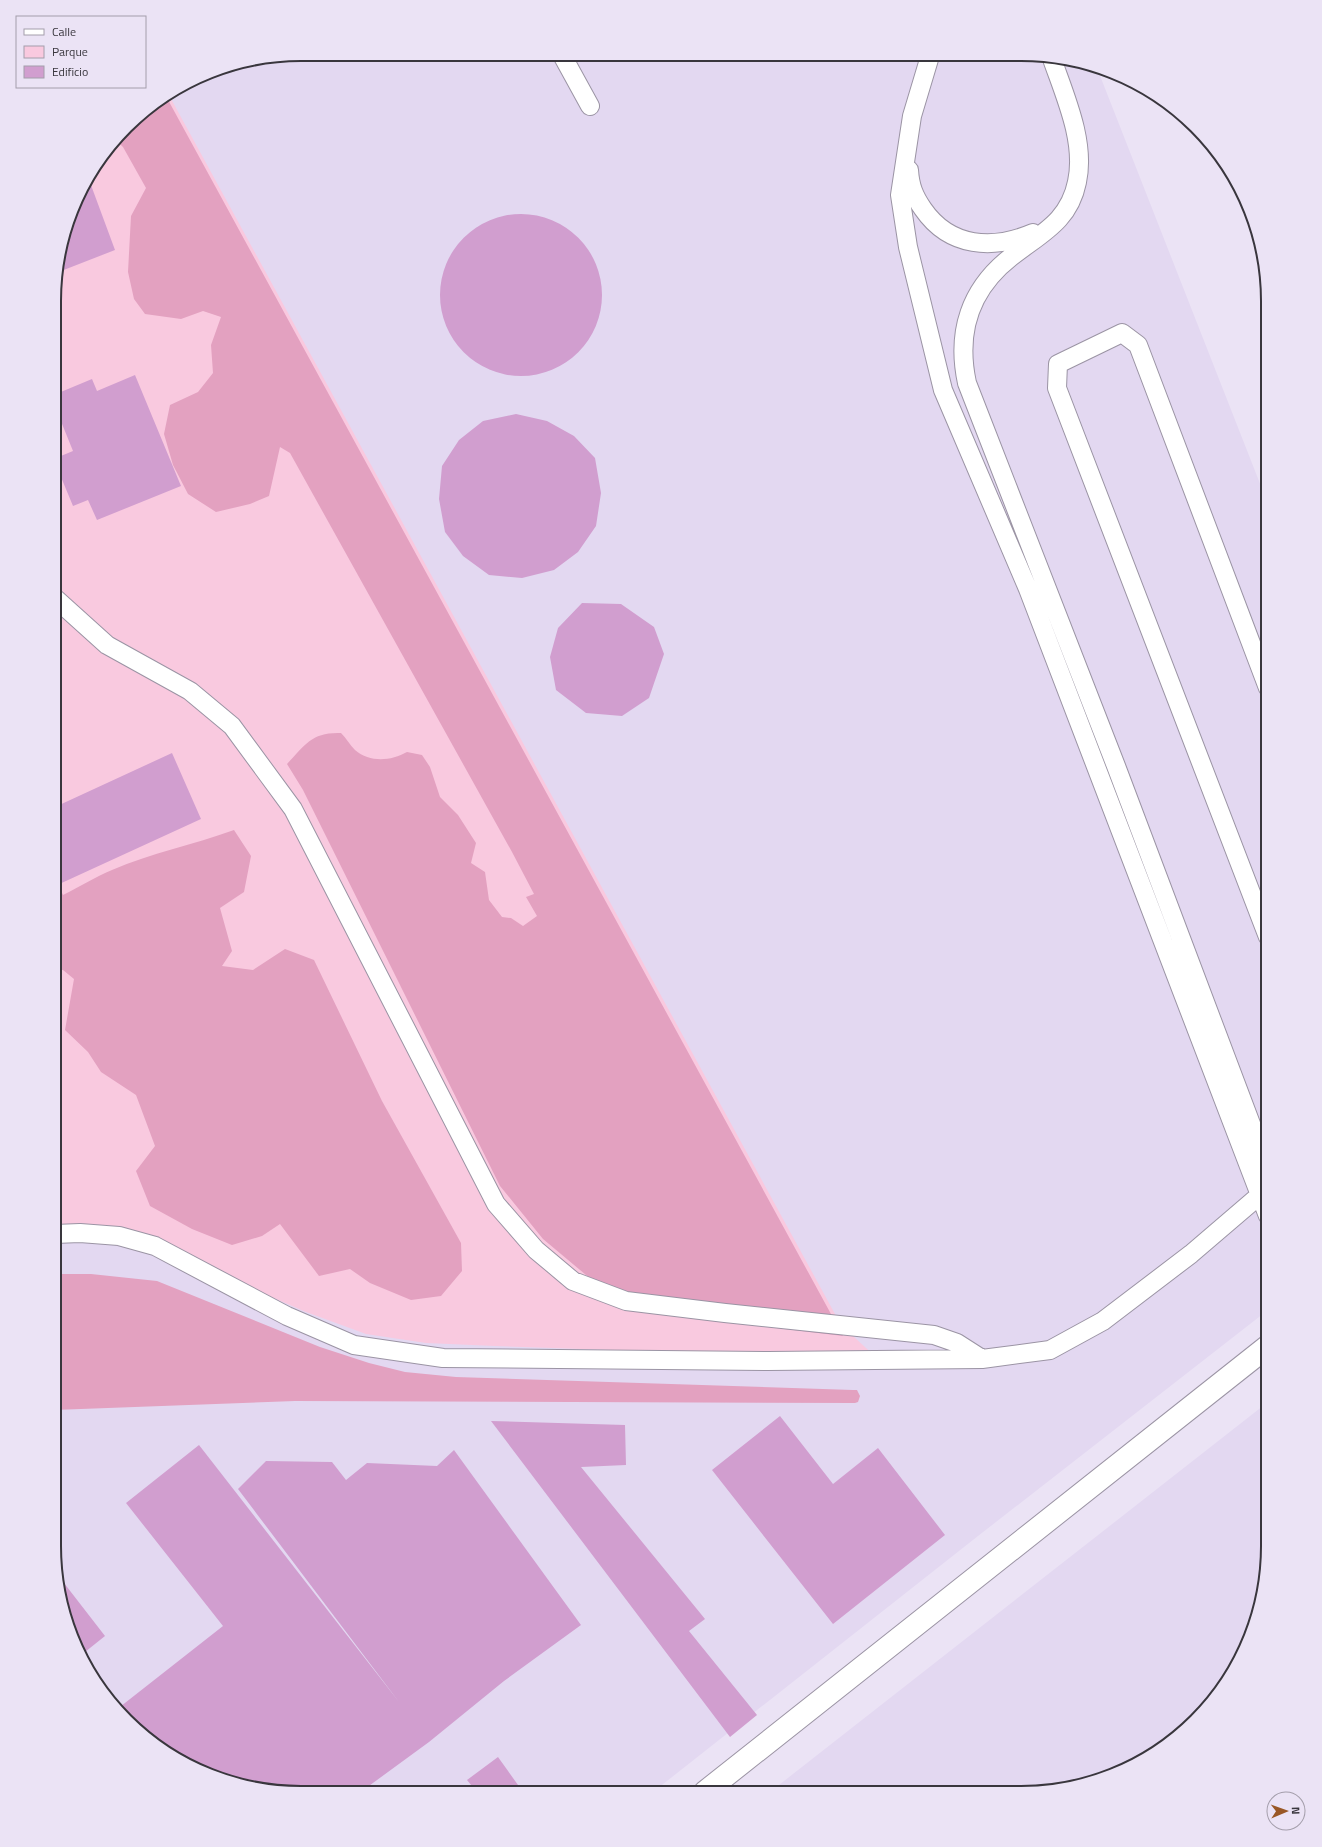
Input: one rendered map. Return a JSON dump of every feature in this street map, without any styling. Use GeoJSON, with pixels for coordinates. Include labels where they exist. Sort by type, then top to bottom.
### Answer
{"type":"FeatureCollection","features":[{"type":"Feature","properties":{"kind":"street"},"geometry":{"type":"LineString","coordinates":[[713,1786],[1261,1352]]}},
{"type":"Feature","properties":{"kind":"lane"},"geometry":{"type":"LineString","coordinates":[[565,61],[590,106]]}},
{"type":"Feature","properties":{"kind":"lane"},"geometry":{"type":"LineString","coordinates":[[928,61],[912,116],[900,196],[908,247],[943,390],[1028,589],[1261,1187]]}},
{"type":"Feature","properties":{"kind":"lane"},"geometry":{"type":"LineString","coordinates":[[1054,63],[1074,120],[1079,152],[1078,181],[1069,207],[1056,223],[997,269],[985,284],[967,318],[963,347],[963,365],[967,383],[1116,766],[1261,1150]]}},
{"type":"Feature","properties":{"kind":"lane"},"geometry":{"type":"LineString","coordinates":[[909,139],[910,184],[915,198],[929,218],[937,226],[952,235],[967,241],[986,244],[1001,243],[1016,240],[1035,232],[1049,223],[1062,211],[1074,194]]}},
{"type":"Feature","properties":{"kind":"lane"},"geometry":{"type":"LineString","coordinates":[[1261,670],[1138,345],[1122,333],[1058,364],[1057,388],[1261,919]]}},
{"type":"Feature","properties":{"kind":"lane"},"geometry":{"type":"LineString","coordinates":[[61,603],[107,644],[190,691],[232,726],[293,809],[496,1204],[536,1250],[573,1281],[626,1301],[725,1313],[934,1334],[957,1343],[982,1359]]}},
{"type":"Feature","properties":{"kind":"lane"},"geometry":{"type":"LineString","coordinates":[[61,1234],[80,1233],[119,1236],[155,1246],[287,1316],[354,1345],[443,1358],[768,1361],[982,1359],[1050,1350],[1103,1321],[1191,1254],[1261,1194]]}},
{"type":"Feature","properties":{"kind":"shaded area"},"geometry":{"type":"Polygon","coordinates":[[[301,61],[1021,61],[1052,63],[1083,69],[1100,75],[1261,486],[1261,1315],[661,1786],[301,1786],[270,1784],[239,1778],[209,1768],[168,1746],[131,1716],[101,1679],[93,1666],[79,1638],[69,1608],[63,1577],[61,1546],[61,301],[63,270],[69,239],[79,209],[93,181],[101,168],[131,131],[168,101],[181,93],[209,79],[239,69],[270,63],[301,61]]]}},
{"type":"Feature","properties":{"kind":"shaded area"},"geometry":{"type":"Polygon","coordinates":[[[168,101],[843,1336],[660,1314],[622,1302],[586,1275],[543,1239],[500,1186],[303,790],[287,764],[310,741],[316,737],[331,733],[341,733],[355,750],[374,759],[387,759],[407,752],[422,755],[430,767],[440,797],[458,815],[476,843],[471,863],[485,872],[489,900],[502,917],[511,918],[523,926],[537,916],[526,897],[534,894],[290,453],[280,447],[269,496],[250,504],[216,512],[188,494],[173,465],[164,434],[170,405],[198,392],[213,373],[211,345],[221,317],[203,311],[181,319],[145,314],[134,299],[128,272],[131,216],[146,188],[120,144],[131,131],[168,101]]]}},
{"type":"Feature","properties":{"kind":"shaded area"},"geometry":{"type":"Polygon","coordinates":[[[234,830],[251,856],[244,892],[220,908],[232,951],[222,966],[253,970],[285,949],[314,960],[382,1101],[461,1243],[462,1271],[441,1296],[411,1300],[370,1283],[350,1269],[319,1276],[280,1224],[262,1236],[232,1245],[192,1229],[150,1206],[136,1171],[155,1146],[136,1095],[101,1072],[88,1052],[65,1030],[74,979],[61,970],[61,891],[63,895],[99,876],[127,864],[234,830]]]}},
{"type":"Feature","properties":{"kind":"shaded area"},"geometry":{"type":"Polygon","coordinates":[[[61,1274],[91,1274],[157,1281],[320,1347],[369,1363],[405,1372],[456,1377],[857,1390],[860,1396],[858,1402],[855,1403],[295,1401],[61,1410],[61,1274]]]}},
{"type":"Feature","properties":{"kind":"shaded area"},"geometry":{"type":"Polygon","coordinates":[[[1261,1407],[1261,1546],[1259,1577],[1253,1608],[1243,1638],[1221,1679],[1191,1716],[1167,1736],[1141,1754],[1113,1768],[1083,1778],[1052,1784],[1021,1786],[778,1786],[1261,1407]]]}},
{"type":"Feature","properties":{"kind":"green space"},"geometry":{"type":"Polygon","coordinates":[[[171,99],[841,1325],[878,1359],[426,1343],[366,1334],[306,1312],[253,1289],[214,1267],[178,1250],[61,1226],[61,301],[63,270],[69,239],[79,209],[101,168],[131,131],[171,99]]]}},
{"type":"Feature","properties":{"kind":"building"},"geometry":{"type":"Polygon","coordinates":[[[91,185],[115,250],[63,270],[69,239],[79,209],[91,185]]]}},
{"type":"Feature","properties":{"kind":"building"},"geometry":{"type":"Polygon","coordinates":[[[513,214],[529,214],[545,217],[559,223],[579,237],[589,250],[599,271],[602,295],[599,319],[589,340],[579,353],[566,363],[545,373],[529,376],[513,376],[497,373],[483,367],[469,358],[458,347],[449,333],[443,319],[440,303],[440,287],[443,271],[449,257],[458,243],[469,232],[483,223],[497,217],[513,214]]]}},
{"type":"Feature","properties":{"kind":"building"},"geometry":{"type":"Polygon","coordinates":[[[135,375],[181,486],[97,520],[88,500],[73,506],[61,477],[61,456],[73,451],[61,421],[61,392],[92,379],[97,391],[135,375]]]}},
{"type":"Feature","properties":{"kind":"building"},"geometry":{"type":"Polygon","coordinates":[[[516,414],[547,421],[574,436],[595,458],[601,493],[596,526],[578,552],[554,570],[522,578],[489,575],[463,556],[445,532],[439,499],[442,466],[459,440],[483,421],[516,414]]]}},
{"type":"Feature","properties":{"kind":"building"},"geometry":{"type":"Polygon","coordinates":[[[582,603],[621,604],[654,627],[664,654],[649,698],[622,716],[586,713],[556,690],[550,657],[558,628],[582,603]]]}},
{"type":"Feature","properties":{"kind":"building"},"geometry":{"type":"Polygon","coordinates":[[[172,753],[201,819],[61,883],[61,804],[172,753]]]}},
{"type":"Feature","properties":{"kind":"building"},"geometry":{"type":"Polygon","coordinates":[[[780,1416],[833,1484],[878,1448],[945,1535],[833,1624],[712,1470],[780,1416]]]}},
{"type":"Feature","properties":{"kind":"building"},"geometry":{"type":"Polygon","coordinates":[[[491,1421],[625,1425],[626,1465],[581,1467],[705,1619],[689,1631],[757,1715],[730,1737],[491,1421]]]}},
{"type":"Feature","properties":{"kind":"building"},"geometry":{"type":"Polygon","coordinates":[[[199,1445],[399,1702],[238,1489],[266,1461],[332,1462],[346,1480],[367,1463],[437,1466],[454,1450],[581,1625],[504,1681],[429,1742],[369,1786],[301,1786],[270,1784],[239,1778],[209,1768],[168,1746],[131,1716],[122,1705],[223,1626],[126,1503],[199,1445]]]}},
{"type":"Feature","properties":{"kind":"building"},"geometry":{"type":"Polygon","coordinates":[[[64,1583],[105,1636],[86,1651],[79,1638],[69,1608],[64,1583]]]}},
{"type":"Feature","properties":{"kind":"building"},"geometry":{"type":"Polygon","coordinates":[[[498,1757],[519,1786],[472,1786],[467,1780],[498,1757]]]}}]}
